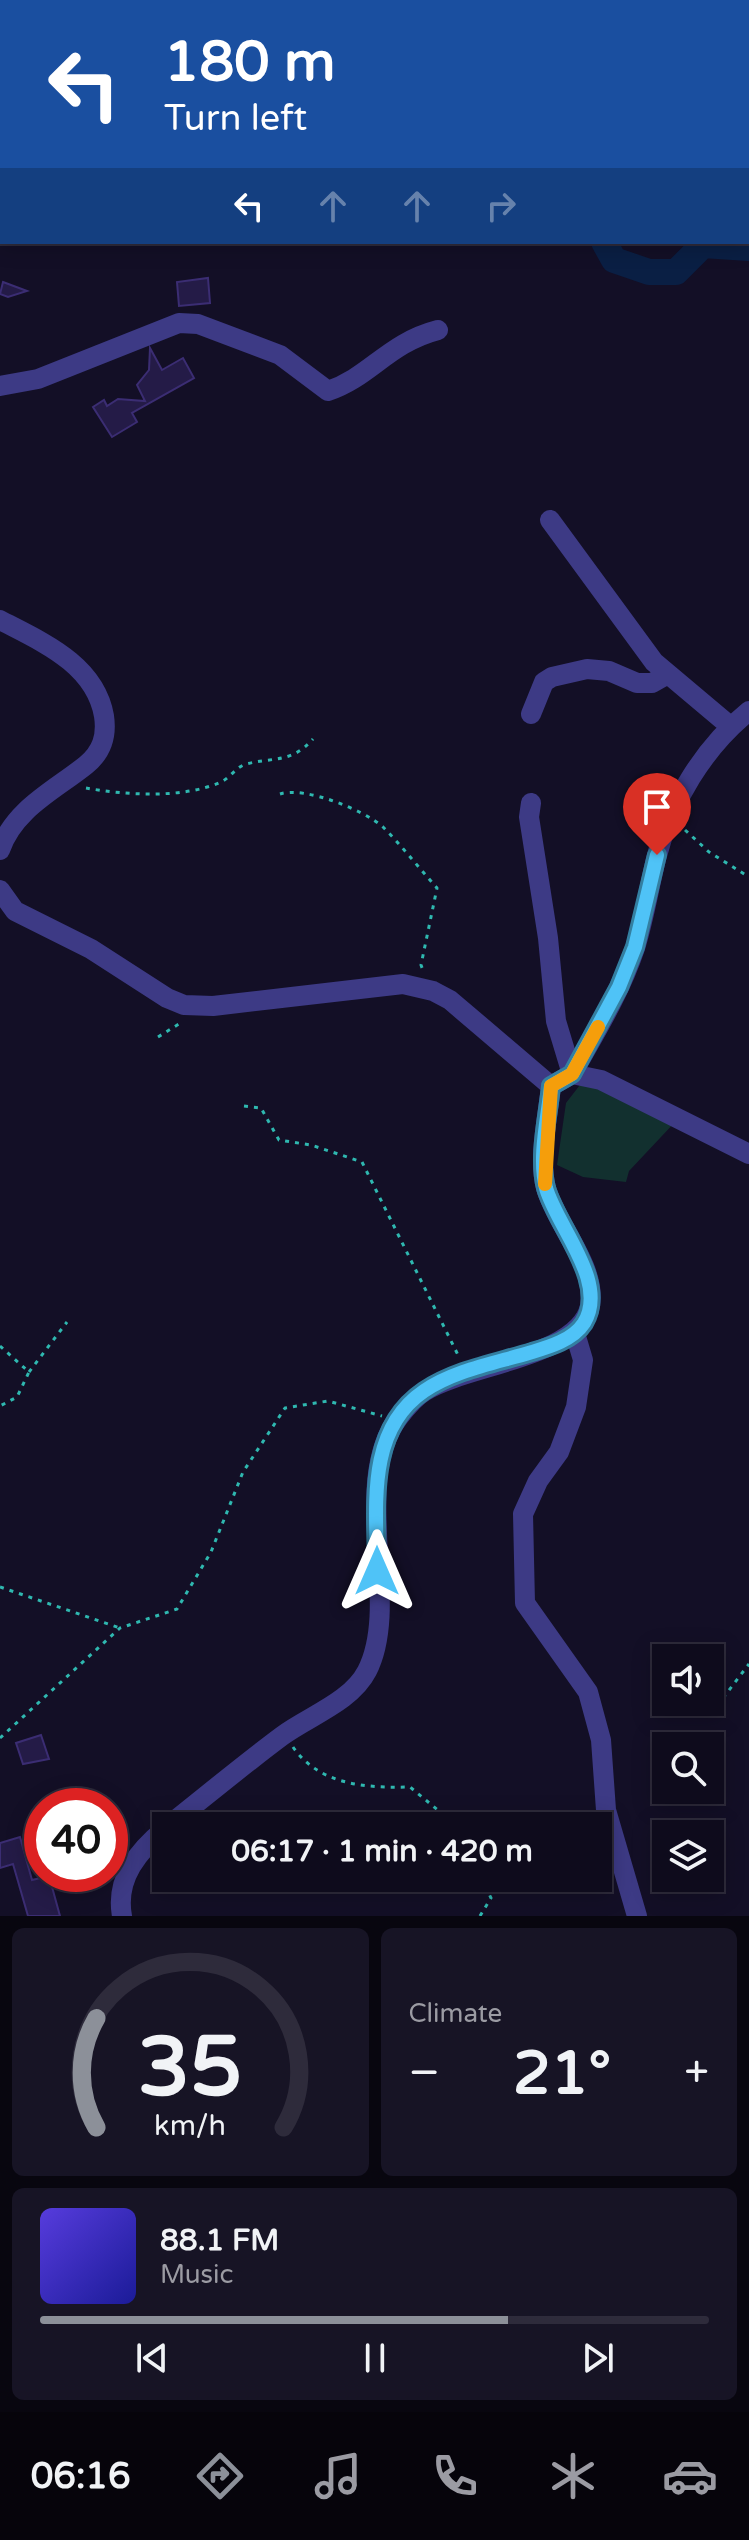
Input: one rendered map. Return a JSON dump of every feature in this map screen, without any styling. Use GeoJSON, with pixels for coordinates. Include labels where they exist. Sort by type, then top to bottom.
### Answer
{"type":"FeatureCollection","features":[{"type":"Feature","properties":{"kind":"street"},"geometry":{"type":"LineString","coordinates":[[0,386],[38,379],[179,323],[198,324],[280,355],[328,391],[356,377],[411,337],[438,330]]}},
{"type":"Feature","properties":{"kind":"street"},"geometry":{"type":"LineString","coordinates":[[550,520],[643,648],[668,674],[730,726]]}},
{"type":"Feature","properties":{"kind":"street"},"geometry":{"type":"LineString","coordinates":[[0,620],[58,651],[90,679],[106,729],[103,744],[88,764],[54,786],[15,823],[0,850]]}},
{"type":"Feature","properties":{"kind":"street"},"geometry":{"type":"LineString","coordinates":[[531,714],[544,682],[552,677],[587,669],[652,683],[668,674]]}},
{"type":"Feature","properties":{"kind":"street"},"geometry":{"type":"LineString","coordinates":[[551,1086],[572,1074],[619,987],[635,947],[669,816],[704,757],[730,726],[749,711]]}},
{"type":"Feature","properties":{"kind":"street"},"geometry":{"type":"LineString","coordinates":[[531,803],[529,817],[548,938],[556,1021],[572,1074]]}},
{"type":"Feature","properties":{"kind":"street"},"geometry":{"type":"LineString","coordinates":[[0,890],[15,911],[91,949],[167,998],[196,1007],[403,984],[423,988],[450,1000],[551,1086]]}},
{"type":"Feature","properties":{"kind":"street"},"geometry":{"type":"LineString","coordinates":[[572,1074],[601,1080],[749,1154]]}},
{"type":"Feature","properties":{"kind":"street"},"geometry":{"type":"LineString","coordinates":[[186,1812],[285,1734],[350,1692],[361,1681],[371,1661],[377,1633],[378,1478],[383,1445],[397,1420],[424,1391],[466,1372],[548,1347],[575,1333],[584,1323],[590,1303],[585,1272],[545,1185],[551,1086]]}},
{"type":"Feature","properties":{"kind":"street"},"geometry":{"type":"LineString","coordinates":[[575,1333],[583,1360],[576,1407],[559,1452],[538,1481],[523,1514],[525,1603],[588,1692],[601,1740],[606,1810],[637,1916]]}},
{"type":"Feature","properties":{"kind":"street"},"geometry":{"type":"LineString","coordinates":[[122,1916],[123,1882],[135,1858],[152,1842]]}},
{"type":"Feature","properties":{"kind":"path"},"geometry":{"type":"LineString","coordinates":[[54,786],[172,794],[196,790],[223,781],[243,764],[300,754],[313,739]]}},
{"type":"Feature","properties":{"kind":"path"},"geometry":{"type":"LineString","coordinates":[[280,794],[291,790],[320,794],[381,825],[437,888],[421,965],[423,988]]}},
{"type":"Feature","properties":{"kind":"path"},"geometry":{"type":"LineString","coordinates":[[669,816],[709,852],[749,877]]}},
{"type":"Feature","properties":{"kind":"path"},"geometry":{"type":"LineString","coordinates":[[158,1037],[181,1023],[196,1007]]}},
{"type":"Feature","properties":{"kind":"path"},"geometry":{"type":"LineString","coordinates":[[244,1106],[261,1108],[279,1140],[311,1145],[362,1162],[406,1255],[437,1307],[466,1372]]}},
{"type":"Feature","properties":{"kind":"path"},"geometry":{"type":"LineString","coordinates":[[0,1406],[17,1397],[29,1372],[67,1322]]}},
{"type":"Feature","properties":{"kind":"path"},"geometry":{"type":"LineString","coordinates":[[0,1346],[29,1372]]}},
{"type":"Feature","properties":{"kind":"path"},"geometry":{"type":"LineString","coordinates":[[0,1738],[120,1628],[177,1609],[211,1552],[243,1472],[285,1408],[328,1401],[397,1420]]}},
{"type":"Feature","properties":{"kind":"path"},"geometry":{"type":"LineString","coordinates":[[0,1587],[120,1628]]}},
{"type":"Feature","properties":{"kind":"path"},"geometry":{"type":"LineString","coordinates":[[724,1697],[749,1664]]}},
{"type":"Feature","properties":{"kind":"path"},"geometry":{"type":"LineString","coordinates":[[285,1734],[313,1768],[368,1788],[410,1787],[440,1812]]}},
{"type":"Feature","properties":{"kind":"path"},"geometry":{"type":"LineString","coordinates":[[480,1916],[491,1898],[488,1892]]}},
{"type":"Feature","properties":{"kind":"green space"},"geometry":{"type":"Polygon","coordinates":[[[583,1081],[676,1121],[629,1171],[626,1182],[583,1177],[557,1165],[566,1103],[583,1081]]]}},
{"type":"Feature","properties":{"kind":"building"},"geometry":{"type":"Polygon","coordinates":[[[208,278],[210,303],[179,306],[177,282],[208,278]]]}},
{"type":"Feature","properties":{"kind":"building"},"geometry":{"type":"Polygon","coordinates":[[[3,282],[27,291],[8,297],[0,294],[3,282]]]}},
{"type":"Feature","properties":{"kind":"building"},"geometry":{"type":"Polygon","coordinates":[[[150,348],[162,370],[183,358],[194,378],[132,413],[137,422],[112,437],[93,407],[104,400],[107,406],[118,399],[145,401],[137,385],[149,370],[150,348]]]}},
{"type":"Feature","properties":{"kind":"building"},"geometry":{"type":"Polygon","coordinates":[[[41,1735],[49,1759],[23,1764],[16,1743],[41,1735]]]}},
{"type":"Feature","properties":{"kind":"building"},"geometry":{"type":"Polygon","coordinates":[[[20,1837],[24,1851],[24,1892],[53,1892],[60,1916],[28,1916],[13,1864],[0,1868],[0,1843],[20,1837]]]}},
{"type":"Feature","properties":{"kind":"waterway"},"geometry":{"type":"LineString","coordinates":[[605,244],[614,260],[649,272],[676,272],[703,245],[749,248]]}},
{"type":"Feature","properties":{"kind":"slow traffic"},"geometry":{"type":"LineString","coordinates":[[545,1184],[551,1086],[572,1074],[598,1027]]}},
{"type":"Feature","properties":{"kind":"route"},"geometry":{"type":"LineString","coordinates":[[377,1571],[378,1478],[383,1445],[410,1404],[424,1391],[466,1372],[566,1339],[584,1323],[590,1303],[585,1272],[545,1185],[551,1086],[572,1074],[619,987],[635,947],[657,855]]}}]}
